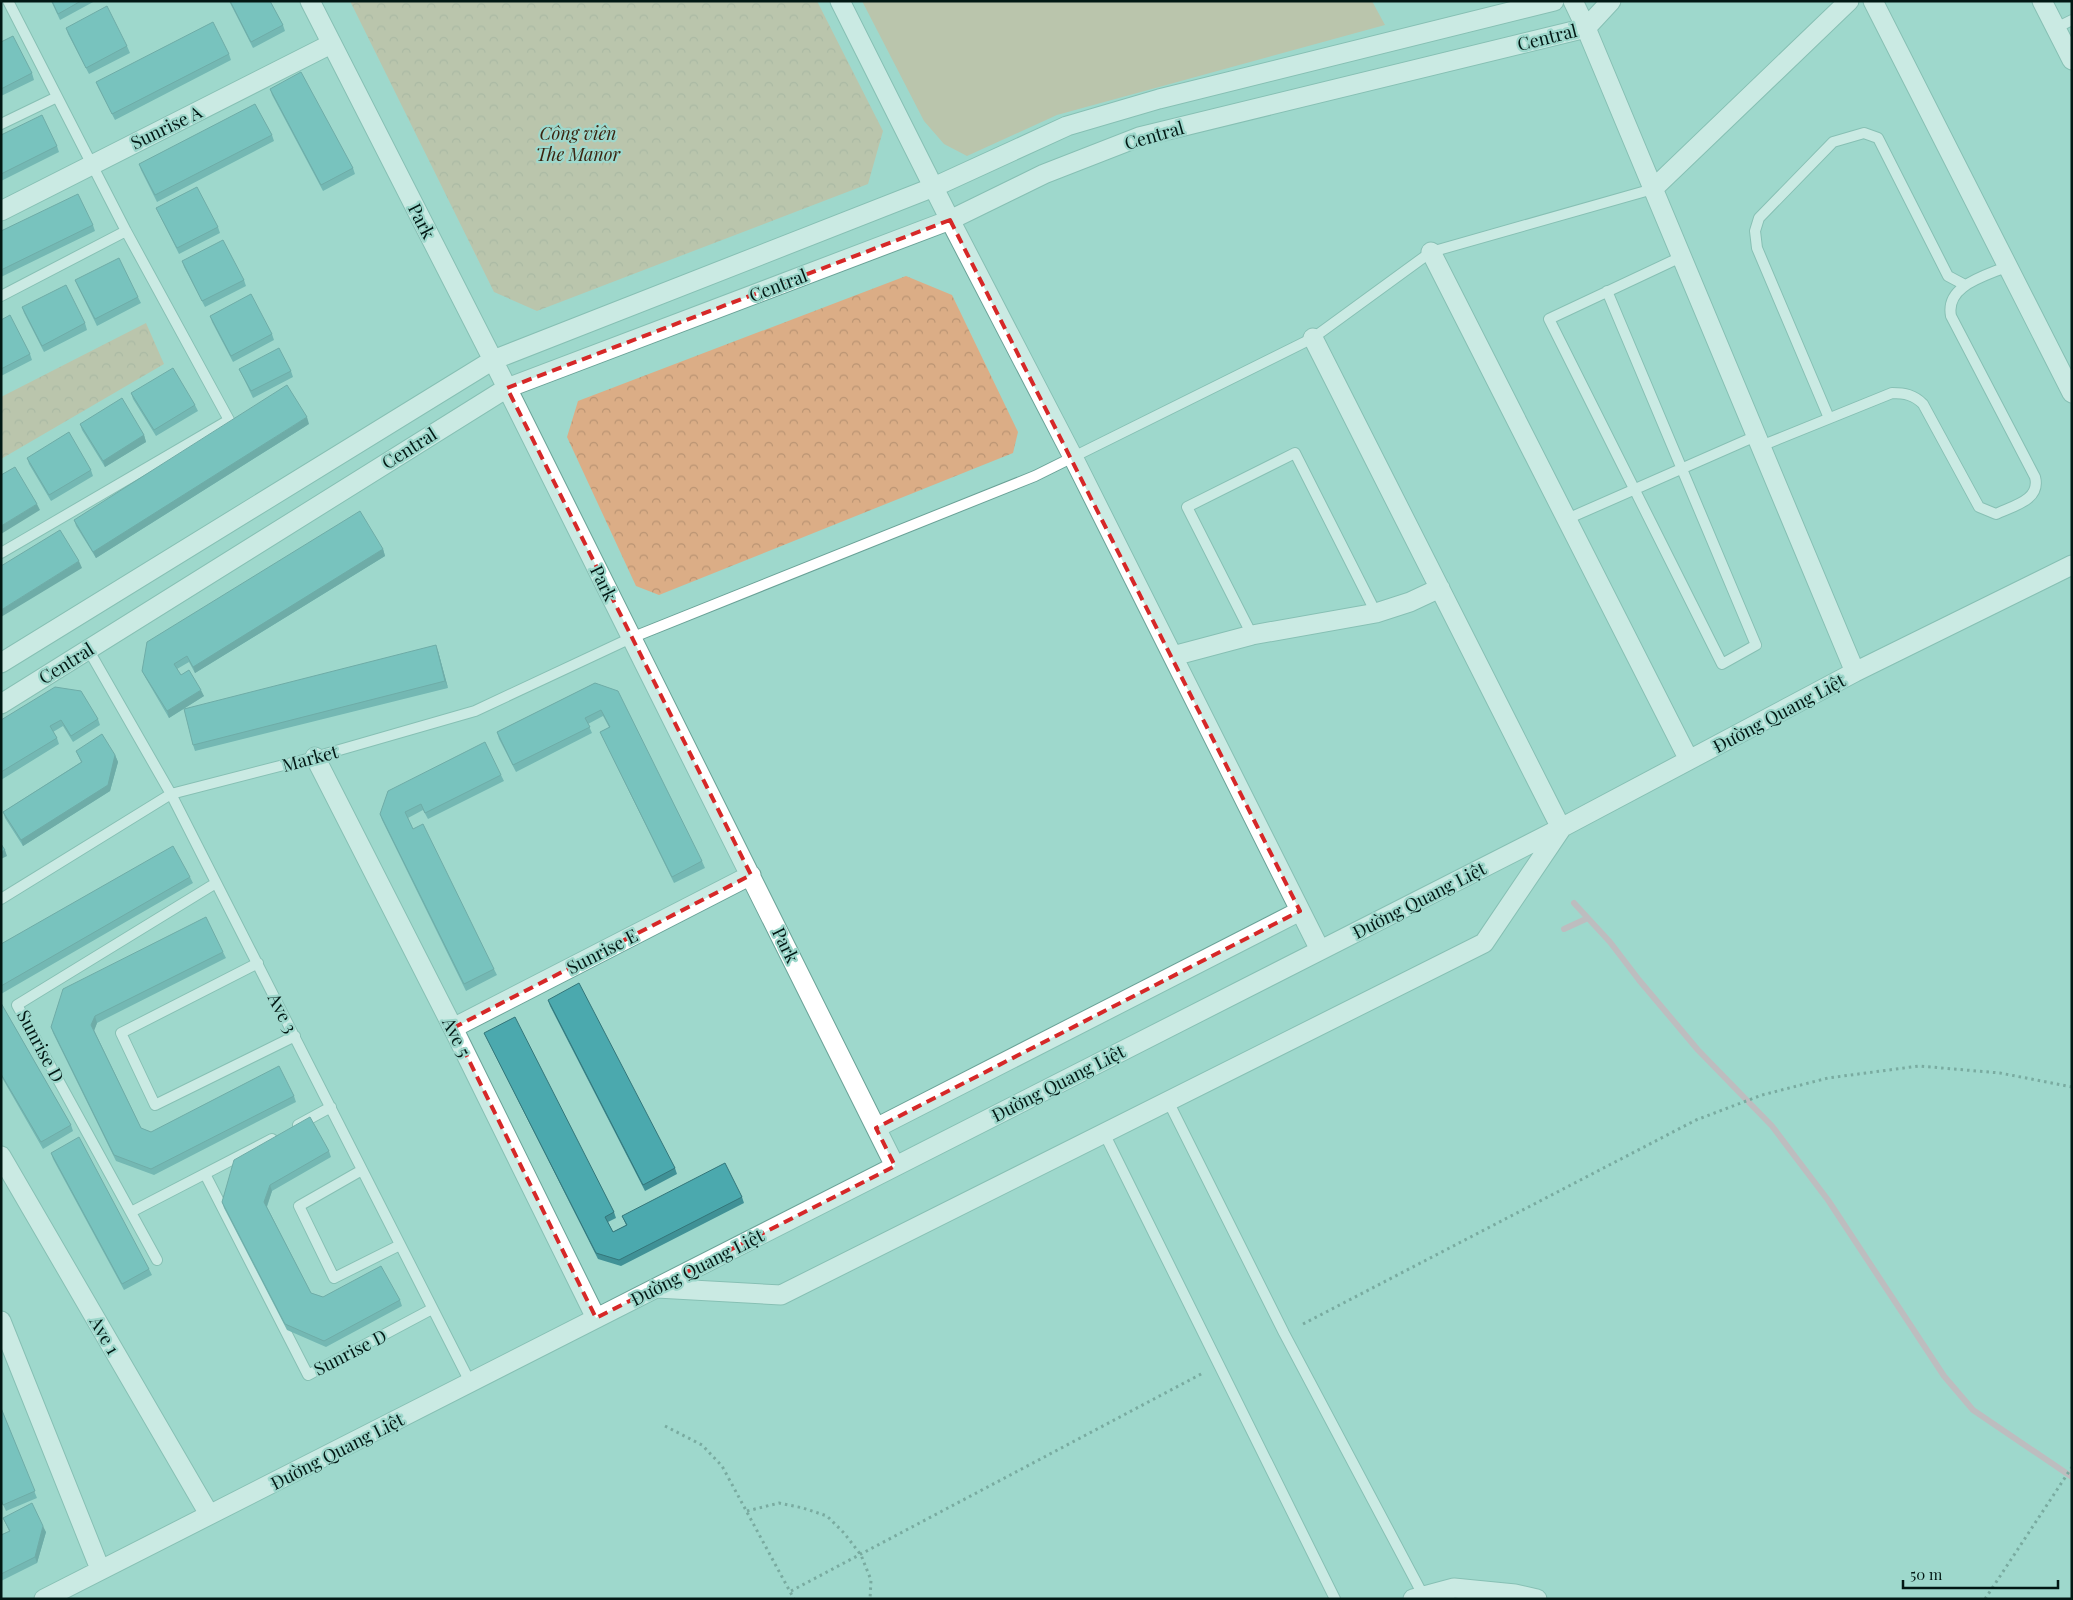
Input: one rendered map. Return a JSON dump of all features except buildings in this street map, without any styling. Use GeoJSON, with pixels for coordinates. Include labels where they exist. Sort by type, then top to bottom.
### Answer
{"type":"FeatureCollection","features":[{"type":"Feature","properties":{"kind":"street","name":"Park"},"geometry":{"type":"LineString","coordinates":[[310,1],[493,360],[895,1166]]}},
{"type":"Feature","properties":{"kind":"street"},"geometry":{"type":"LineString","coordinates":[[840,1],[950,220],[1073,457],[1320,950]]}},
{"type":"Feature","properties":{"kind":"street","name":"Central"},"geometry":{"type":"LineString","coordinates":[[1,663],[493,360],[934,188],[1067,126],[1160,99],[1554,1]]}},
{"type":"Feature","properties":{"kind":"street"},"geometry":{"type":"LineString","coordinates":[[1573,1],[1856,672]]}},
{"type":"Feature","properties":{"kind":"street","name":"Central"},"geometry":{"type":"LineString","coordinates":[[1,704],[507,388],[950,220],[1044,174],[1139,137],[1586,28],[1611,1]]}},
{"type":"Feature","properties":{"kind":"street"},"geometry":{"type":"LineString","coordinates":[[1653,189],[1849,1]]}},
{"type":"Feature","properties":{"kind":"street"},"geometry":{"type":"LineString","coordinates":[[1873,1],[2072,393]]}},
{"type":"Feature","properties":{"kind":"street"},"geometry":{"type":"LineString","coordinates":[[2042,1],[2064,24],[2072,60]]}},
{"type":"Feature","properties":{"kind":"street","name":"Sunrise A"},"geometry":{"type":"LineString","coordinates":[[1,211],[331,44]]}},
{"type":"Feature","properties":{"kind":"street"},"geometry":{"type":"LineString","coordinates":[[1431,252],[1689,760]]}},
{"type":"Feature","properties":{"kind":"street"},"geometry":{"type":"LineString","coordinates":[[657,1288],[781,1295],[1484,942],[1561,828],[1313,338]]}},
{"type":"Feature","properties":{"kind":"street","name":"Đường Quang Liệt"},"geometry":{"type":"LineString","coordinates":[[44,1599],[1561,828],[1856,672],[2072,565]]}},
{"type":"Feature","properties":{"kind":"street"},"geometry":{"type":"LineString","coordinates":[[1173,656],[1252,635],[1376,613],[1410,602],[1440,588]]}},
{"type":"Feature","properties":{"kind":"street","name":"Ave 5"},"geometry":{"type":"LineString","coordinates":[[315,757],[596,1318]]}},
{"type":"Feature","properties":{"kind":"street","name":"Sunrise E"},"geometry":{"type":"LineString","coordinates":[[452,1028],[751,875]]}},
{"type":"Feature","properties":{"kind":"street"},"geometry":{"type":"LineString","coordinates":[[876,1128],[1300,911]]}},
{"type":"Feature","properties":{"kind":"street","name":"Ave 1"},"geometry":{"type":"LineString","coordinates":[[1,1156],[208,1514]]}},
{"type":"Feature","properties":{"kind":"street"},"geometry":{"type":"LineString","coordinates":[[1,1321],[100,1570]]}},
{"type":"Feature","properties":{"kind":"street"},"geometry":{"type":"LineString","coordinates":[[1418,1597],[1454,1588],[1515,1594],[1537,1599]]}},
{"type":"Feature","properties":{"kind":"lane"},"geometry":{"type":"LineString","coordinates":[[1,553],[230,420],[126,231],[8,1]]}},
{"type":"Feature","properties":{"kind":"lane"},"geometry":{"type":"LineString","coordinates":[[1,124],[57,97]]}},
{"type":"Feature","properties":{"kind":"lane"},"geometry":{"type":"LineString","coordinates":[[1829,418],[1757,248],[1755,232],[1759,218],[1833,142],[1864,132],[1878,138],[1948,276],[1965,285]]}},
{"type":"Feature","properties":{"kind":"lane"},"geometry":{"type":"LineString","coordinates":[[1431,252],[1653,189]]}},
{"type":"Feature","properties":{"kind":"lane"},"geometry":{"type":"LineString","coordinates":[[1,296],[126,231]]}},
{"type":"Feature","properties":{"kind":"lane","name":"Market"},"geometry":{"type":"LineString","coordinates":[[1,899],[171,794],[315,757],[475,712],[631,638],[1020,483],[1313,338],[1431,252]]}},
{"type":"Feature","properties":{"kind":"lane"},"geometry":{"type":"LineString","coordinates":[[1607,291],[1756,645],[1722,664],[1549,319],[1607,291],[1681,257]]}},
{"type":"Feature","properties":{"kind":"lane"},"geometry":{"type":"LineString","coordinates":[[1566,519],[1682,468],[1829,418],[1892,393],[1905,393],[1916,397],[1923,404],[1979,507],[1996,514],[2031,497],[2037,485],[2034,477],[1951,316],[1949,307],[1954,295],[1965,285],[2008,266]]}},
{"type":"Feature","properties":{"kind":"lane"},"geometry":{"type":"LineString","coordinates":[[1252,635],[1186,507],[1294,453],[1376,613]]}},
{"type":"Feature","properties":{"kind":"lane","name":"Ave 3"},"geometry":{"type":"LineString","coordinates":[[88,648],[171,794],[332,1107],[470,1382]]}},
{"type":"Feature","properties":{"kind":"lane","name":"Sunrise D"},"geometry":{"type":"LineString","coordinates":[[157,1260],[17,1005],[216,883]]}},
{"type":"Feature","properties":{"kind":"lane"},"geometry":{"type":"LineString","coordinates":[[258,963],[121,1033],[155,1105],[295,1036]]}},
{"type":"Feature","properties":{"kind":"lane"},"geometry":{"type":"LineString","coordinates":[[1168,1101],[1418,1597]]}},
{"type":"Feature","properties":{"kind":"lane"},"geometry":{"type":"LineString","coordinates":[[131,1212],[332,1107]]}},
{"type":"Feature","properties":{"kind":"lane"},"geometry":{"type":"LineString","coordinates":[[1104,1133],[1335,1599]]}},
{"type":"Feature","properties":{"kind":"lane"},"geometry":{"type":"LineString","coordinates":[[362,1170],[299,1206],[334,1278],[400,1245]]}},
{"type":"Feature","properties":{"kind":"lane","name":"Sunrise D"},"geometry":{"type":"LineString","coordinates":[[205,1174],[308,1375],[432,1309]]}},
{"type":"Feature","properties":{"kind":"path"},"geometry":{"type":"LineString","coordinates":[[1303,1324],[1696,1120],[1757,1097],[1828,1078],[1919,1066],[2000,1073],[2072,1087]]}},
{"type":"Feature","properties":{"kind":"path"},"geometry":{"type":"LineString","coordinates":[[791,1591],[1203,1373]]}},
{"type":"Feature","properties":{"kind":"path"},"geometry":{"type":"LineString","coordinates":[[665,1426],[702,1445],[722,1466],[794,1599]]}},
{"type":"Feature","properties":{"kind":"path"},"geometry":{"type":"LineString","coordinates":[[1985,1599],[2072,1467]]}},
{"type":"Feature","properties":{"kind":"path"},"geometry":{"type":"LineString","coordinates":[[746,1510],[779,1503],[803,1508],[826,1516],[844,1533],[861,1555],[871,1580],[870,1599]]}},
{"type":"Feature","properties":{"kind":"highlighted area"},"geometry":{"type":"Polygon","coordinates":[[[950,220],[1300,911],[876,1128],[895,1166],[596,1318],[453,1028],[751,875],[507,388],[950,220]]]}},
{"type":"Feature","properties":{"kind":"green space","name":"Công viên The Manor"},"geometry":{"type":"Polygon","coordinates":[[[350,1],[817,1],[883,131],[868,184],[537,311],[494,292],[350,1]]]}},
{"type":"Feature","properties":{"kind":"green space"},"geometry":{"type":"Polygon","coordinates":[[[862,1],[1372,1],[1385,25],[1057,115],[967,156],[944,144],[924,121],[862,1]]]}},
{"type":"Feature","properties":{"kind":"green space"},"geometry":{"type":"Polygon","coordinates":[[[906,276],[952,295],[1018,432],[1013,453],[659,595],[636,586],[567,437],[578,401],[906,276]]]}},
{"type":"Feature","properties":{"kind":"green space"},"geometry":{"type":"Polygon","coordinates":[[[146,323],[164,364],[1,459],[1,397],[146,323]]]}},
{"type":"Feature","properties":{"kind":"waterway"},"geometry":{"type":"LineString","coordinates":[[1574,903],[1610,942],[1639,980],[1698,1050],[1772,1126],[1828,1200],[1944,1376],[1973,1410],[2072,1477]]}},
{"type":"Feature","properties":{"kind":"waterway"},"geometry":{"type":"LineString","coordinates":[[1564,929],[1588,918]]}}]}
